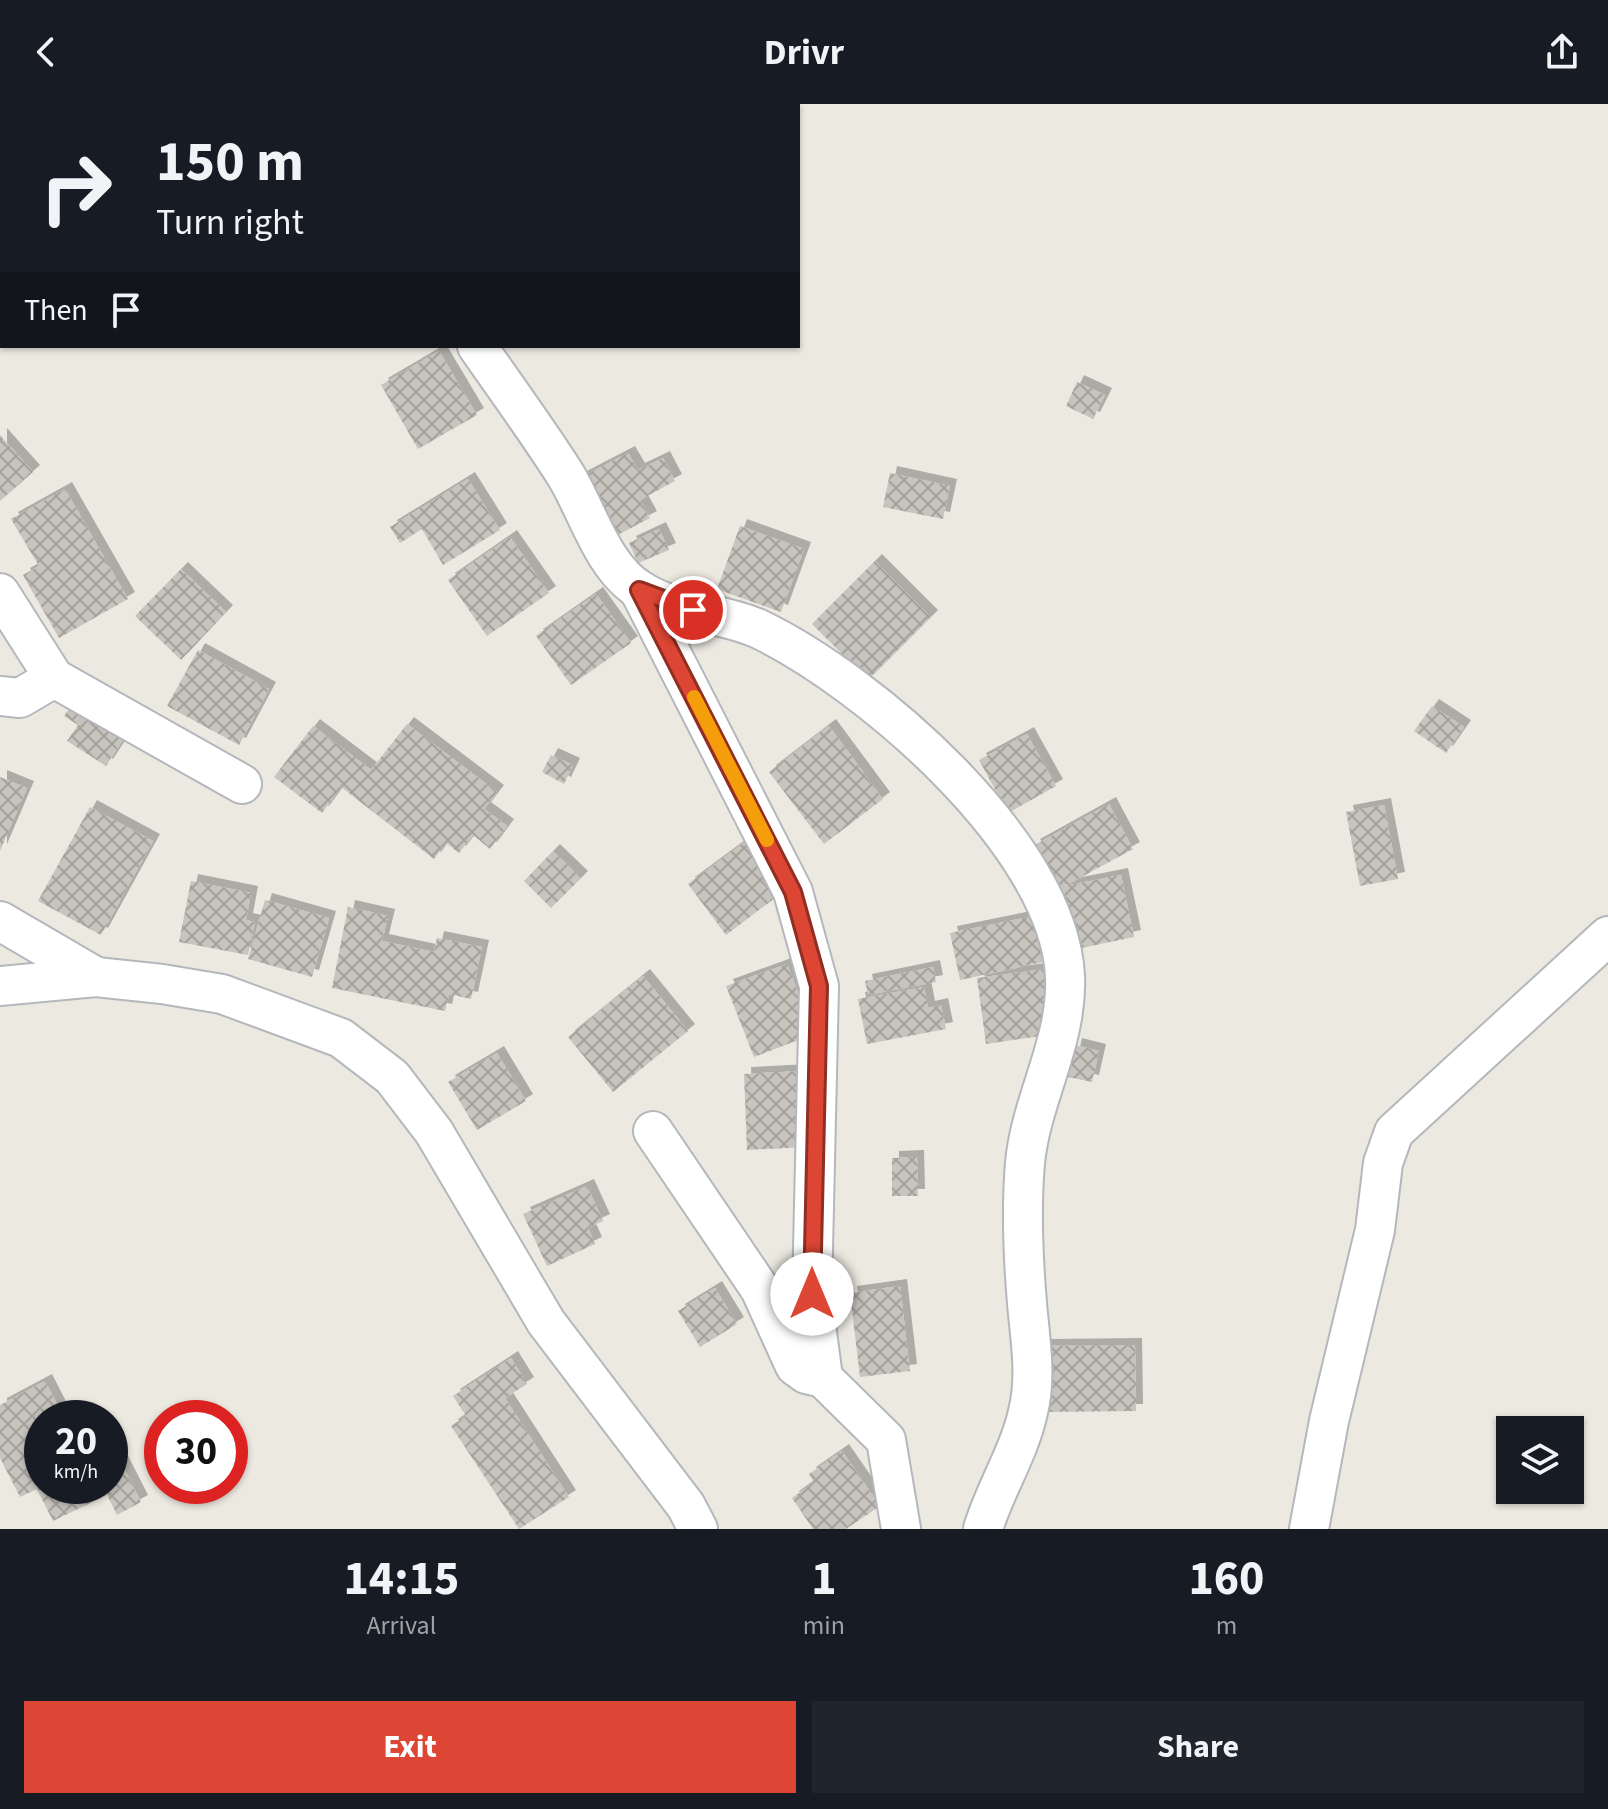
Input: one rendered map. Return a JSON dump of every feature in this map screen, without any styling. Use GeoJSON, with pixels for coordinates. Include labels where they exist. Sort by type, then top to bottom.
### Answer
{"type":"FeatureCollection","features":[{"type":"Feature","properties":{"kind":"street"},"geometry":{"type":"LineString","coordinates":[[478,348],[566,475],[622,574],[639,590],[793,892],[819,986],[812,1294],[823,1378]]}},
{"type":"Feature","properties":{"kind":"street"},"geometry":{"type":"LineString","coordinates":[[639,590],[754,627],[805,653],[908,734],[952,774],[988,815],[1027,870],[1061,947],[1064,1007],[1025,1158],[1024,1266],[1033,1370],[1028,1413],[983,1529]]}},
{"type":"Feature","properties":{"kind":"street"},"geometry":{"type":"LineString","coordinates":[[0,593],[54,678],[242,784]]}},
{"type":"Feature","properties":{"kind":"street"},"geometry":{"type":"LineString","coordinates":[[0,696],[20,698],[54,678]]}},
{"type":"Feature","properties":{"kind":"street"},"geometry":{"type":"LineString","coordinates":[[0,921],[96,977]]}},
{"type":"Feature","properties":{"kind":"street"},"geometry":{"type":"LineString","coordinates":[[1309,1529],[1329,1421],[1375,1230],[1387,1147],[1394,1132],[1608,936]]}},
{"type":"Feature","properties":{"kind":"street"},"geometry":{"type":"LineString","coordinates":[[0,986],[96,977],[222,994],[341,1038],[392,1077],[434,1132],[546,1322],[686,1506],[698,1529]]}},
{"type":"Feature","properties":{"kind":"street"},"geometry":{"type":"LineString","coordinates":[[653,1131],[760,1289],[795,1366],[806,1374],[823,1378],[886,1440],[901,1529]]}},
{"type":"Feature","properties":{"kind":"building"},"geometry":{"type":"Polygon","coordinates":[[[439,351],[477,415],[418,449],[381,385],[439,351]]]}},
{"type":"Feature","properties":{"kind":"building"},"geometry":{"type":"Polygon","coordinates":[[[1077,382],[1105,395],[1093,419],[1066,406],[1077,382]]]}},
{"type":"Feature","properties":{"kind":"building"},"geometry":{"type":"Polygon","coordinates":[[[0,435],[33,472],[0,501],[0,435]]]}},
{"type":"Feature","properties":{"kind":"building"},"geometry":{"type":"Polygon","coordinates":[[[628,453],[638,470],[663,458],[675,481],[640,500],[650,518],[610,539],[578,479],[628,453]]]}},
{"type":"Feature","properties":{"kind":"building"},"geometry":{"type":"Polygon","coordinates":[[[890,473],[950,486],[943,519],[883,507],[890,473]]]}},
{"type":"Feature","properties":{"kind":"building"},"geometry":{"type":"Polygon","coordinates":[[[468,479],[500,530],[443,565],[422,529],[400,543],[390,527],[468,479]]]}},
{"type":"Feature","properties":{"kind":"building"},"geometry":{"type":"Polygon","coordinates":[[[65,489],[128,599],[59,638],[23,575],[39,566],[11,519],[65,489]]]}},
{"type":"Feature","properties":{"kind":"building"},"geometry":{"type":"Polygon","coordinates":[[[740,526],[804,549],[781,612],[717,589],[740,526]]]}},
{"type":"Feature","properties":{"kind":"building"},"geometry":{"type":"Polygon","coordinates":[[[659,529],[669,550],[638,563],[629,543],[659,529]]]}},
{"type":"Feature","properties":{"kind":"building"},"geometry":{"type":"Polygon","coordinates":[[[510,537],[549,593],[487,636],[448,580],[510,537]]]}},
{"type":"Feature","properties":{"kind":"building"},"geometry":{"type":"Polygon","coordinates":[[[875,561],[931,617],[868,680],[812,624],[875,561]]]}},
{"type":"Feature","properties":{"kind":"building"},"geometry":{"type":"Polygon","coordinates":[[[181,569],[226,612],[181,660],[135,616],[181,569]]]}},
{"type":"Feature","properties":{"kind":"building"},"geometry":{"type":"Polygon","coordinates":[[[596,594],[631,643],[571,685],[536,636],[596,594]]]}},
{"type":"Feature","properties":{"kind":"building"},"geometry":{"type":"Polygon","coordinates":[[[198,650],[269,689],[239,745],[167,706],[198,650]]]}},
{"type":"Feature","properties":{"kind":"building"},"geometry":{"type":"Polygon","coordinates":[[[82,690],[134,723],[106,766],[67,741],[78,725],[64,716],[82,690]]]}},
{"type":"Feature","properties":{"kind":"building"},"geometry":{"type":"Polygon","coordinates":[[[1432,706],[1464,727],[1446,753],[1414,731],[1432,706]]]}},
{"type":"Feature","properties":{"kind":"building"},"geometry":{"type":"Polygon","coordinates":[[[407,724],[497,792],[484,809],[507,826],[490,849],[473,835],[459,853],[446,843],[434,859],[341,787],[322,813],[274,777],[313,726],[371,770],[407,724]]]}},
{"type":"Feature","properties":{"kind":"building"},"geometry":{"type":"Polygon","coordinates":[[[829,726],[883,799],[824,844],[769,772],[829,726]]]}},
{"type":"Feature","properties":{"kind":"building"},"geometry":{"type":"Polygon","coordinates":[[[1027,734],[1056,786],[1008,813],[979,760],[1027,734]]]}},
{"type":"Feature","properties":{"kind":"building"},"geometry":{"type":"Polygon","coordinates":[[[551,755],[573,765],[564,784],[542,772],[551,755]]]}},
{"type":"Feature","properties":{"kind":"building"},"geometry":{"type":"Polygon","coordinates":[[[0,777],[27,788],[0,851],[0,777]]]}},
{"type":"Feature","properties":{"kind":"building"},"geometry":{"type":"Polygon","coordinates":[[[1109,804],[1133,849],[1065,886],[1121,875],[1134,937],[1072,950],[1059,889],[1033,846],[1109,804]]]}},
{"type":"Feature","properties":{"kind":"building"},"geometry":{"type":"Polygon","coordinates":[[[1384,805],[1398,879],[1360,886],[1346,812],[1384,805]]]}},
{"type":"Feature","properties":{"kind":"building"},"geometry":{"type":"Polygon","coordinates":[[[90,807],[153,841],[101,935],[38,901],[90,807]]]}},
{"type":"Feature","properties":{"kind":"building"},"geometry":{"type":"Polygon","coordinates":[[[757,833],[783,868],[763,882],[775,898],[726,935],[688,884],[757,833]]]}},
{"type":"Feature","properties":{"kind":"building"},"geometry":{"type":"Polygon","coordinates":[[[553,851],[581,878],[551,908],[524,881],[553,851]]]}},
{"type":"Feature","properties":{"kind":"building"},"geometry":{"type":"Polygon","coordinates":[[[191,881],[251,893],[246,920],[255,922],[248,955],[179,942],[191,881]]]}},
{"type":"Feature","properties":{"kind":"building"},"geometry":{"type":"Polygon","coordinates":[[[265,900],[329,918],[312,977],[248,959],[265,900]]]}},
{"type":"Feature","properties":{"kind":"building"},"geometry":{"type":"Polygon","coordinates":[[[348,907],[388,916],[382,941],[434,952],[437,938],[482,947],[471,999],[449,994],[445,1011],[332,988],[348,907]]]}},
{"type":"Feature","properties":{"kind":"building"},"geometry":{"type":"Polygon","coordinates":[[[1034,916],[1043,962],[960,980],[950,933],[1034,916]]]}},
{"type":"Feature","properties":{"kind":"building"},"geometry":{"type":"Polygon","coordinates":[[[787,964],[814,1034],[754,1057],[726,986],[787,964]]]}},
{"type":"Feature","properties":{"kind":"building"},"geometry":{"type":"Polygon","coordinates":[[[933,967],[936,982],[868,995],[865,981],[933,967]]]}},
{"type":"Feature","properties":{"kind":"building"},"geometry":{"type":"Polygon","coordinates":[[[1053,968],[1062,1033],[986,1044],[977,978],[1053,968]]]}},
{"type":"Feature","properties":{"kind":"building"},"geometry":{"type":"Polygon","coordinates":[[[643,976],[688,1031],[613,1092],[568,1037],[643,976]]]}},
{"type":"Feature","properties":{"kind":"building"},"geometry":{"type":"Polygon","coordinates":[[[924,987],[928,1008],[941,1005],[946,1029],[867,1044],[858,999],[924,987]]]}},
{"type":"Feature","properties":{"kind":"building"},"geometry":{"type":"Polygon","coordinates":[[[1075,1045],[1099,1051],[1092,1082],[1068,1077],[1075,1045]]]}},
{"type":"Feature","properties":{"kind":"building"},"geometry":{"type":"Polygon","coordinates":[[[497,1053],[526,1101],[477,1130],[448,1082],[497,1053]]]}},
{"type":"Feature","properties":{"kind":"building"},"geometry":{"type":"Polygon","coordinates":[[[820,1070],[824,1146],[747,1150],[744,1074],[820,1070]]]}},
{"type":"Feature","properties":{"kind":"building"},"geometry":{"type":"Polygon","coordinates":[[[917,1157],[918,1196],[892,1196],[892,1158],[917,1157]]]}},
{"type":"Feature","properties":{"kind":"building"},"geometry":{"type":"Polygon","coordinates":[[[587,1186],[603,1221],[588,1228],[595,1244],[547,1266],[523,1214],[587,1186]]]}},
{"type":"Feature","properties":{"kind":"building"},"geometry":{"type":"Polygon","coordinates":[[[900,1286],[910,1371],[860,1377],[850,1293],[900,1286]]]}},
{"type":"Feature","properties":{"kind":"building"},"geometry":{"type":"Polygon","coordinates":[[[715,1288],[737,1324],[700,1347],[678,1311],[715,1288]]]}},
{"type":"Feature","properties":{"kind":"building"},"geometry":{"type":"Polygon","coordinates":[[[1135,1345],[1136,1411],[1042,1412],[1041,1346],[1135,1345]]]}},
{"type":"Feature","properties":{"kind":"building"},"geometry":{"type":"Polygon","coordinates":[[[511,1358],[527,1384],[505,1398],[569,1497],[519,1529],[451,1426],[466,1416],[453,1396],[511,1358]]]}},
{"type":"Feature","properties":{"kind":"building"},"geometry":{"type":"Polygon","coordinates":[[[45,1381],[55,1400],[24,1400],[24,1495],[20,1497],[0,1458],[0,1405],[45,1381]]]}},
{"type":"Feature","properties":{"kind":"building"},"geometry":{"type":"Polygon","coordinates":[[[842,1451],[880,1506],[846,1529],[813,1529],[792,1498],[814,1482],[809,1474],[842,1451]]]}},
{"type":"Feature","properties":{"kind":"building"},"geometry":{"type":"Polygon","coordinates":[[[128,1476],[141,1502],[117,1515],[112,1504],[128,1504],[128,1476]]]}},
{"type":"Feature","properties":{"kind":"building"},"geometry":{"type":"Polygon","coordinates":[[[44,1504],[88,1504],[53,1521],[44,1504]]]}},
{"type":"Feature","properties":{"kind":"slow traffic"},"geometry":{"type":"LineString","coordinates":[[694,697],[767,840]]}},
{"type":"Feature","properties":{"kind":"route"},"geometry":{"type":"LineString","coordinates":[[693,610],[639,590],[793,892],[819,986],[812,1141],[812,1294]]}}]}
